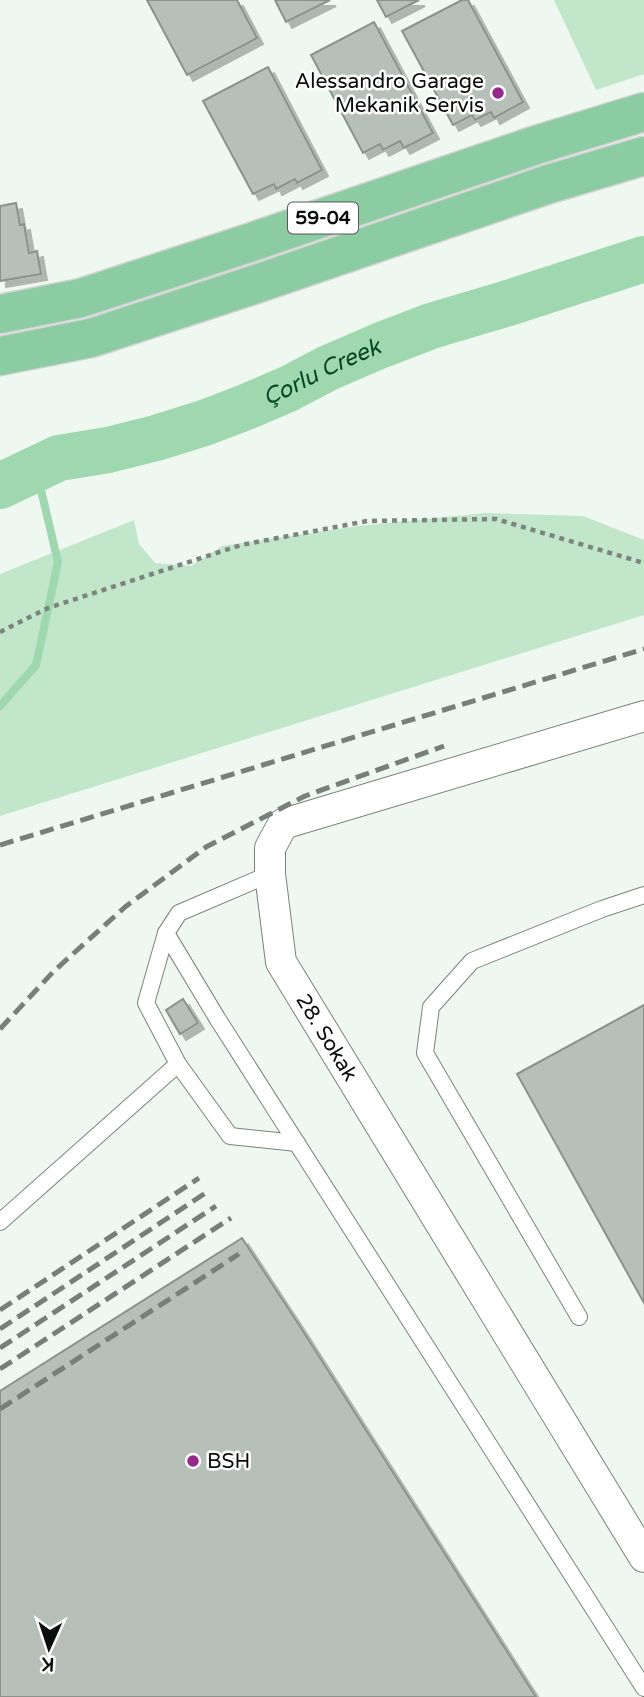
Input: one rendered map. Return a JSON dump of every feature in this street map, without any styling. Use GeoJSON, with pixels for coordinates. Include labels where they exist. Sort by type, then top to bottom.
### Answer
{"type":"FeatureCollection","features":[{"type":"Feature","properties":{"kind":"main road","name":"59-04"},"geometry":{"type":"LineString","coordinates":[[0,314],[81,298],[536,145],[644,112]]}},
{"type":"Feature","properties":{"kind":"main road","name":"59-04"},"geometry":{"type":"LineString","coordinates":[[0,356],[91,338],[549,184],[644,156]]}},
{"type":"Feature","properties":{"kind":"street","name":"28. Sokak"},"geometry":{"type":"LineString","coordinates":[[644,716],[284,824],[270,848],[270,874],[281,962],[644,1557]]}},
{"type":"Feature","properties":{"kind":"lane"},"geometry":{"type":"LineString","coordinates":[[270,874],[179,913],[166,933],[146,1003],[178,1064],[230,1136],[297,1143]]}},
{"type":"Feature","properties":{"kind":"lane"},"geometry":{"type":"LineString","coordinates":[[579,1317],[425,1054],[431,1007],[472,961],[644,895]]}},
{"type":"Feature","properties":{"kind":"lane"},"geometry":{"type":"LineString","coordinates":[[166,933],[217,1018],[644,1688]]}},
{"type":"Feature","properties":{"kind":"lane"},"geometry":{"type":"LineString","coordinates":[[0,1222],[178,1064]]}},
{"type":"Feature","properties":{"kind":"path"},"geometry":{"type":"LineString","coordinates":[[0,632],[48,608],[241,545],[367,521],[496,519],[644,563]]}},
{"type":"Feature","properties":{"kind":"green space"},"geometry":{"type":"Polygon","coordinates":[[[554,0],[644,0],[644,74],[596,90],[554,0]]]}},
{"type":"Feature","properties":{"kind":"green space"},"geometry":{"type":"Polygon","coordinates":[[[485,513],[583,516],[644,540],[644,615],[0,816],[0,574],[134,520],[139,544],[155,563],[191,566],[222,546],[358,526],[485,513]]]}},
{"type":"Feature","properties":{"kind":"building"},"geometry":{"type":"Polygon","coordinates":[[[147,0],[237,0],[257,38],[187,75],[147,0]]]}},
{"type":"Feature","properties":{"kind":"building"},"geometry":{"type":"Polygon","coordinates":[[[275,0],[330,0],[286,22],[275,0]]]}},
{"type":"Feature","properties":{"kind":"building"},"geometry":{"type":"Polygon","coordinates":[[[377,0],[419,0],[386,17],[377,0]]]}},
{"type":"Feature","properties":{"kind":"building"},"geometry":{"type":"Polygon","coordinates":[[[462,0],[468,0],[523,102],[494,118],[491,112],[475,120],[472,115],[453,125],[402,31],[462,0]]]}},
{"type":"Feature","properties":{"kind":"building"},"geometry":{"type":"Polygon","coordinates":[[[374,22],[433,133],[404,148],[400,141],[383,150],[380,144],[363,153],[311,55],[374,22]]]}},
{"type":"Feature","properties":{"kind":"building"},"geometry":{"type":"Polygon","coordinates":[[[268,67],[322,170],[297,183],[295,179],[276,189],[274,184],[253,194],[203,101],[268,67]]]}},
{"type":"Feature","properties":{"kind":"building"},"geometry":{"type":"Polygon","coordinates":[[[16,203],[20,225],[24,224],[29,253],[37,251],[41,274],[0,281],[0,206],[16,203]]]}},
{"type":"Feature","properties":{"kind":"building"},"geometry":{"type":"Polygon","coordinates":[[[183,999],[198,1023],[180,1034],[166,1010],[183,999]]]}},
{"type":"Feature","properties":{"kind":"building"},"geometry":{"type":"Polygon","coordinates":[[[644,1005],[644,1303],[517,1074],[644,1005]]]}},
{"type":"Feature","properties":{"kind":"building","name":"BSH"},"geometry":{"type":"Polygon","coordinates":[[[242,1238],[536,1697],[0,1697],[0,1391],[242,1238]]]}},
{"type":"Feature","properties":{"kind":"waterway","name":"Çorlu Creek"},"geometry":{"type":"LineString","coordinates":[[0,486],[59,458],[108,450],[204,423],[431,326],[644,259]]}},
{"type":"Feature","properties":{"kind":"waterway"},"geometry":{"type":"LineString","coordinates":[[0,706],[36,665],[58,562],[36,469]]}},
{"type":"Feature","properties":{"kind":"railway"},"geometry":{"type":"LineString","coordinates":[[0,845],[644,649]]}},
{"type":"Feature","properties":{"kind":"railway"},"geometry":{"type":"LineString","coordinates":[[0,1029],[54,971],[125,907],[206,847],[305,796],[444,746]]}},
{"type":"Feature","properties":{"kind":"railway"},"geometry":{"type":"LineString","coordinates":[[0,1310],[199,1178]]}},
{"type":"Feature","properties":{"kind":"railway"},"geometry":{"type":"LineString","coordinates":[[0,1329],[207,1192]]}},
{"type":"Feature","properties":{"kind":"railway"},"geometry":{"type":"LineString","coordinates":[[0,1348],[216,1206]]}},
{"type":"Feature","properties":{"kind":"railway"},"geometry":{"type":"LineString","coordinates":[[0,1369],[231,1218]]}},
{"type":"Feature","properties":{"kind":"railway"},"geometry":{"type":"LineString","coordinates":[[0,1409],[239,1254]]}},
{"type":"Feature","properties":{"kind":"place","name":"Alessandro Garage Mekanik Servis"},"geometry":{"type":"Point","coordinates":[498,93]}},
{"type":"Feature","properties":{"kind":"place","name":"BSH"},"geometry":{"type":"Point","coordinates":[193,1461]}}]}
